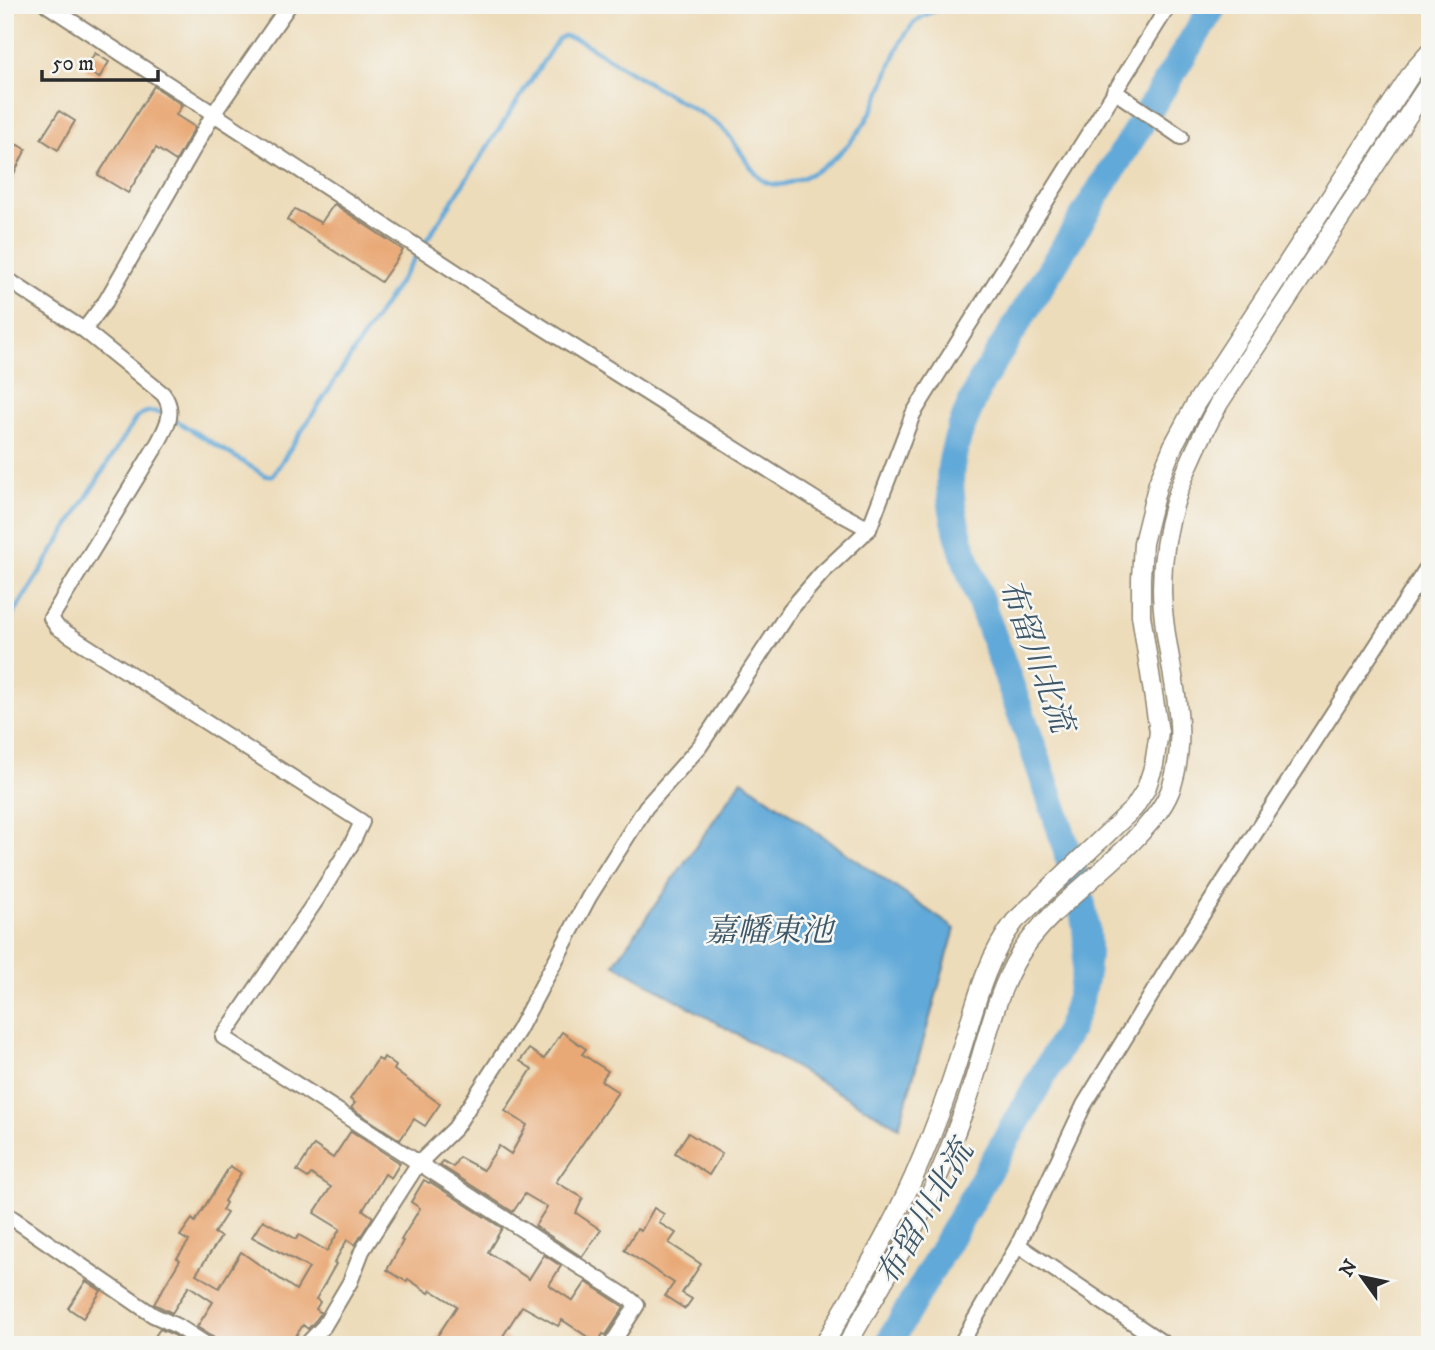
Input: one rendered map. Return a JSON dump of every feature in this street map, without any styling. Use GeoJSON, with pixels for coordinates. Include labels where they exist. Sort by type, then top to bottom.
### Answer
{"type":"FeatureCollection","features":[{"type":"Feature","properties":{"kind":"street"},"geometry":{"type":"LineString","coordinates":[[47,5],[479,287],[821,503],[869,529]]}},
{"type":"Feature","properties":{"kind":"street"},"geometry":{"type":"LineString","coordinates":[[84,330],[106,301],[214,113],[289,5]]}},
{"type":"Feature","properties":{"kind":"street"},"geometry":{"type":"LineString","coordinates":[[306,1345],[324,1326],[350,1282],[362,1251],[418,1164],[455,1128],[518,1031],[589,897],[646,807],[700,746],[790,610],[822,573],[869,529],[913,414],[1119,95],[1169,5]]}},
{"type":"Feature","properties":{"kind":"street"},"geometry":{"type":"LineString","coordinates":[[824,1345],[892,1223],[921,1161],[1000,940],[1015,921],[1134,808],[1146,789],[1154,765],[1159,732],[1142,615],[1141,578],[1148,516],[1168,458],[1196,403],[1226,356],[1413,71],[1430,52]]}},
{"type":"Feature","properties":{"kind":"street"},"geometry":{"type":"LineString","coordinates":[[847,1345],[939,1174],[971,1092],[1010,973],[1020,955],[1056,913],[1113,862],[1152,821],[1169,793],[1181,748],[1180,714],[1166,633],[1162,589],[1168,528],[1174,501],[1190,457],[1219,403],[1430,82]]}},
{"type":"Feature","properties":{"kind":"street"},"geometry":{"type":"LineString","coordinates":[[1119,95],[1181,137]]}},
{"type":"Feature","properties":{"kind":"street"},"geometry":{"type":"LineString","coordinates":[[5,278],[84,330],[163,394],[171,412],[169,423],[158,443],[51,618],[57,627],[362,822],[317,899],[223,1037],[637,1305],[611,1345]]}},
{"type":"Feature","properties":{"kind":"street"},"geometry":{"type":"LineString","coordinates":[[960,1345],[1018,1245],[1084,1105],[1171,963],[1430,563]]}},
{"type":"Feature","properties":{"kind":"street"},"geometry":{"type":"LineString","coordinates":[[5,1213],[153,1315],[179,1327],[207,1345]]}},
{"type":"Feature","properties":{"kind":"street"},"geometry":{"type":"LineString","coordinates":[[1018,1245],[1166,1345]]}},
{"type":"Feature","properties":{"kind":"water","name":"嘉幡東池"},"geometry":{"type":"Polygon","coordinates":[[[742,780],[955,929],[899,1127],[614,964],[742,780]]]}},
{"type":"Feature","properties":{"kind":"building"},"geometry":{"type":"Polygon","coordinates":[[[95,53],[109,62],[99,78],[85,69],[95,53]]]}},
{"type":"Feature","properties":{"kind":"building"},"geometry":{"type":"Polygon","coordinates":[[[154,86],[182,105],[176,115],[195,127],[176,161],[156,148],[128,193],[98,175],[154,86]]]}},
{"type":"Feature","properties":{"kind":"building"},"geometry":{"type":"Polygon","coordinates":[[[59,111],[75,121],[58,150],[41,139],[59,111]]]}},
{"type":"Feature","properties":{"kind":"building"},"geometry":{"type":"Polygon","coordinates":[[[5,139],[26,149],[5,192],[5,139]]]}},
{"type":"Feature","properties":{"kind":"building"},"geometry":{"type":"Polygon","coordinates":[[[334,204],[403,250],[381,282],[287,220],[295,209],[321,223],[334,204]]]}},
{"type":"Feature","properties":{"kind":"building"},"geometry":{"type":"Polygon","coordinates":[[[562,1032],[586,1049],[582,1054],[608,1071],[601,1081],[618,1092],[556,1182],[583,1198],[576,1213],[601,1230],[582,1257],[535,1226],[547,1207],[525,1194],[513,1212],[440,1165],[443,1161],[453,1167],[459,1157],[483,1170],[499,1146],[511,1154],[527,1125],[505,1111],[532,1069],[520,1061],[529,1049],[544,1059],[562,1032]]]}},
{"type":"Feature","properties":{"kind":"building"},"geometry":{"type":"Polygon","coordinates":[[[384,1057],[396,1066],[394,1070],[440,1104],[425,1126],[414,1119],[400,1140],[351,1108],[355,1103],[350,1099],[378,1059],[382,1061],[384,1057]]]}},
{"type":"Feature","properties":{"kind":"building"},"geometry":{"type":"Polygon","coordinates":[[[351,1131],[400,1163],[391,1178],[385,1174],[363,1210],[373,1217],[355,1245],[347,1240],[334,1263],[336,1264],[316,1299],[320,1302],[316,1309],[321,1313],[308,1329],[303,1325],[290,1345],[217,1345],[213,1337],[197,1327],[213,1302],[189,1286],[172,1313],[154,1304],[180,1260],[177,1258],[189,1241],[180,1236],[192,1219],[195,1222],[230,1166],[241,1173],[224,1201],[226,1203],[222,1210],[227,1213],[214,1233],[221,1237],[196,1274],[219,1288],[241,1252],[296,1290],[309,1268],[252,1237],[263,1220],[296,1239],[299,1235],[327,1251],[340,1229],[314,1213],[331,1187],[311,1174],[308,1178],[297,1171],[314,1145],[333,1158],[351,1131]]]}},
{"type":"Feature","properties":{"kind":"building"},"geometry":{"type":"Polygon","coordinates":[[[688,1133],[722,1154],[709,1175],[675,1153],[688,1133]]]}},
{"type":"Feature","properties":{"kind":"building"},"geometry":{"type":"Polygon","coordinates":[[[424,1180],[502,1228],[488,1252],[529,1279],[544,1255],[561,1266],[549,1285],[573,1301],[586,1282],[624,1307],[606,1335],[603,1334],[597,1343],[562,1320],[558,1326],[522,1306],[503,1336],[516,1345],[446,1345],[436,1338],[457,1306],[431,1290],[429,1293],[408,1279],[407,1282],[387,1270],[420,1208],[411,1202],[424,1180]]]}},
{"type":"Feature","properties":{"kind":"building"},"geometry":{"type":"Polygon","coordinates":[[[654,1208],[664,1214],[659,1223],[676,1233],[669,1243],[701,1264],[682,1293],[692,1299],[685,1309],[665,1296],[674,1283],[624,1250],[637,1229],[641,1231],[654,1208]]]}},
{"type":"Feature","properties":{"kind":"building"},"geometry":{"type":"Polygon","coordinates":[[[86,1281],[101,1291],[83,1318],[68,1308],[86,1281]]]}},
{"type":"Feature","properties":{"kind":"building"},"geometry":{"type":"Polygon","coordinates":[[[160,1329],[174,1335],[189,1345],[149,1345],[160,1329]]]}},
{"type":"Feature","properties":{"kind":"waterway"},"geometry":{"type":"LineString","coordinates":[[172,418],[266,476],[273,475],[558,39],[564,36],[579,40],[709,118],[727,133],[762,180],[782,184],[816,171],[849,144],[873,108],[896,53],[910,28],[923,16],[951,5]]}},
{"type":"Feature","properties":{"kind":"waterway","name":"布留川北流"},"geometry":{"type":"LineString","coordinates":[[888,1345],[1069,1030],[1081,992],[1086,962],[1085,923],[1072,866],[958,533],[951,499],[953,456],[963,423],[981,382],[1214,5]]}},
{"type":"Feature","properties":{"kind":"waterway"},"geometry":{"type":"LineString","coordinates":[[5,628],[136,418],[150,412],[165,414]]}}]}
